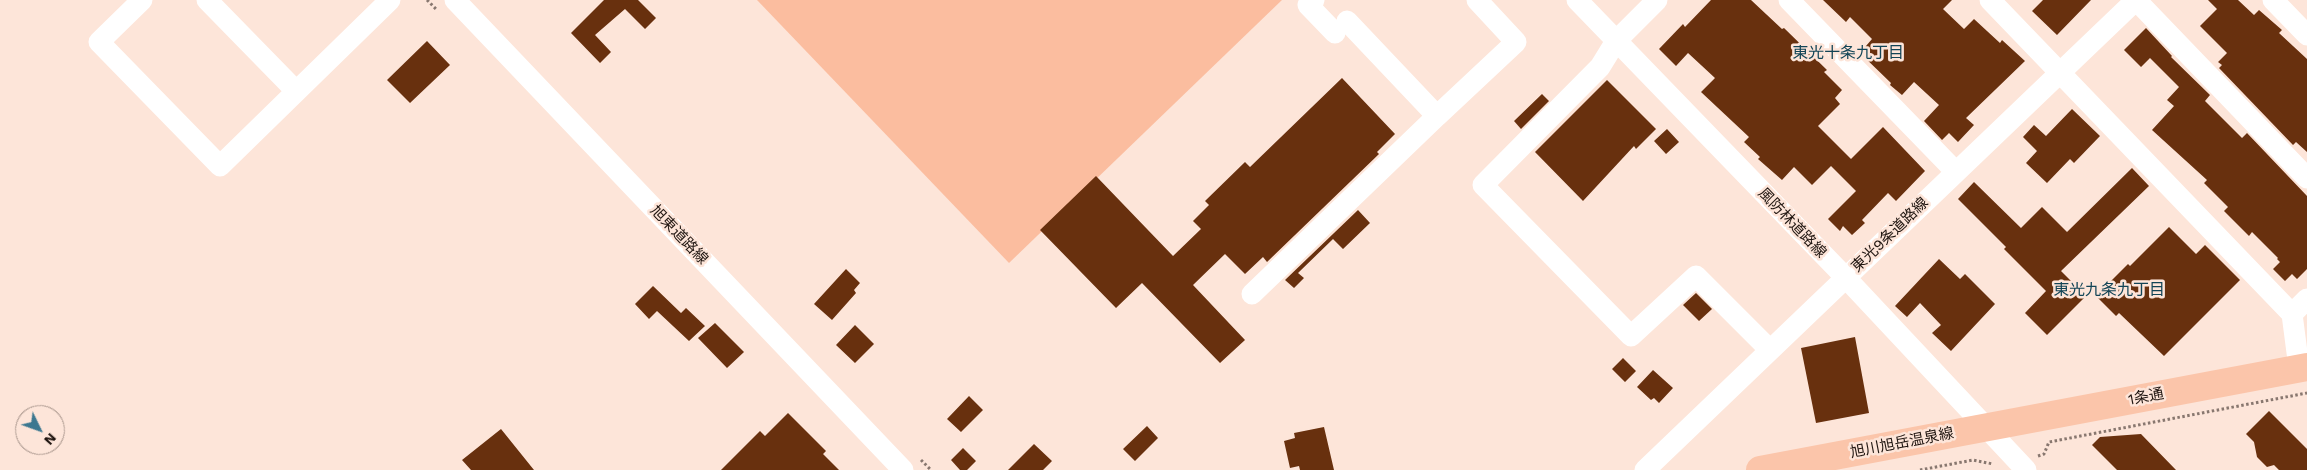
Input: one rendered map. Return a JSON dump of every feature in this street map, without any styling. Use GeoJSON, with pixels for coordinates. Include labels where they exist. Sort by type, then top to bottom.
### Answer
{"type":"FeatureCollection","features":[{"type":"Feature","properties":{"kind":"main road","name":"1条通"},"geometry":{"type":"LineString","coordinates":[[1984,427],[2304,376]]}},
{"type":"Feature","properties":{"kind":"main road","name":"旭川旭岳温泉線"},"geometry":{"type":"LineString","coordinates":[[1760,470],[1801,466],[1984,427]]}},
{"type":"Feature","properties":{"kind":"street"},"geometry":{"type":"LineString","coordinates":[[142,0],[99,42],[220,166],[390,0]]}},
{"type":"Feature","properties":{"kind":"street"},"geometry":{"type":"LineString","coordinates":[[207,0],[296,91]]}},
{"type":"Feature","properties":{"kind":"street","name":"旭東道路線"},"geometry":{"type":"LineString","coordinates":[[455,0],[903,470]]}},
{"type":"Feature","properties":{"kind":"street"},"geometry":{"type":"LineString","coordinates":[[1314,0],[1308,5],[1341,27],[1436,116]]}},
{"type":"Feature","properties":{"kind":"street"},"geometry":{"type":"LineString","coordinates":[[1252,294],[1436,116],[1516,42],[1477,0]]}},
{"type":"Feature","properties":{"kind":"street","name":"風防林道路線"},"geometry":{"type":"LineString","coordinates":[[1577,0],[1846,278],[1984,427],[2022,465]]}},
{"type":"Feature","properties":{"kind":"street"},"geometry":{"type":"LineString","coordinates":[[1658,0],[1616,41],[1600,67],[1483,185],[1631,336],[1696,276],[1770,350]]}},
{"type":"Feature","properties":{"kind":"street"},"geometry":{"type":"LineString","coordinates":[[1790,0],[1956,172]]}},
{"type":"Feature","properties":{"kind":"street"},"geometry":{"type":"LineString","coordinates":[[1990,0],[2060,72],[2300,307],[2304,376]]}},
{"type":"Feature","properties":{"kind":"street"},"geometry":{"type":"LineString","coordinates":[[2136,0],[2307,178]]}},
{"type":"Feature","properties":{"kind":"street","name":"東光9条道路線"},"geometry":{"type":"LineString","coordinates":[[1645,470],[2136,0]]}},
{"type":"Feature","properties":{"kind":"street"},"geometry":{"type":"LineString","coordinates":[[2273,0],[2307,34]]}},
{"type":"Feature","properties":{"kind":"path"},"geometry":{"type":"LineString","coordinates":[[1920,470],[1972,460],[2001,466],[2022,465],[2044,454],[2049,442],[2304,376]]}},
{"type":"Feature","properties":{"kind":"shaded area"},"geometry":{"type":"Polygon","coordinates":[[[757,0],[1282,0],[1009,263],[757,0]]]}},
{"type":"Feature","properties":{"kind":"building"},"geometry":{"type":"Polygon","coordinates":[[[604,0],[638,0],[656,18],[645,29],[625,9],[595,35],[611,52],[600,63],[571,33],[604,0]]]}},
{"type":"Feature","properties":{"kind":"building"},"geometry":{"type":"Polygon","coordinates":[[[1711,0],[1751,0],[1782,29],[1784,28],[1827,70],[1824,72],[1842,90],[1835,98],[1840,104],[1818,126],[1851,159],[1883,127],[1925,171],[1896,201],[1888,193],[1862,220],[1865,223],[1852,235],[1843,226],[1840,231],[1828,219],[1856,191],[1831,166],[1812,185],[1794,167],[1782,180],[1758,159],[1760,157],[1744,142],[1749,137],[1701,92],[1715,78],[1688,53],[1676,66],[1659,49],[1683,24],[1685,27],[1711,0]]]}},
{"type":"Feature","properties":{"kind":"building"},"geometry":{"type":"Polygon","coordinates":[[[1823,0],[1952,0],[1943,9],[1964,29],[1974,19],[2000,43],[2002,40],[2025,61],[1966,118],[1974,125],[1958,142],[1949,133],[1942,140],[1924,121],[1939,105],[1914,82],[1902,95],[1890,85],[1891,83],[1860,53],[1872,39],[1850,17],[1846,22],[1823,0]]]}},
{"type":"Feature","properties":{"kind":"building"},"geometry":{"type":"Polygon","coordinates":[[[2043,0],[2091,0],[2057,35],[2032,11],[2043,0]]]}},
{"type":"Feature","properties":{"kind":"building"},"geometry":{"type":"Polygon","coordinates":[[[2208,0],[2238,0],[2254,15],[2259,10],[2282,30],[2279,33],[2307,59],[2307,152],[2296,142],[2293,145],[2219,68],[2222,65],[2218,62],[2227,53],[2200,26],[2217,9],[2208,0]]]}},
{"type":"Feature","properties":{"kind":"building"},"geometry":{"type":"Polygon","coordinates":[[[2146,28],[2171,57],[2210,95],[2205,101],[2242,138],[2247,133],[2307,196],[2307,269],[2297,279],[2292,274],[2285,281],[2273,269],[2280,262],[2278,258],[2252,232],[2249,236],[2224,211],[2228,207],[2204,183],[2207,180],[2152,130],[2174,106],[2167,100],[2179,87],[2150,58],[2141,67],[2124,50],[2146,28]]]}},
{"type":"Feature","properties":{"kind":"building"},"geometry":{"type":"Polygon","coordinates":[[[427,41],[450,65],[410,103],[387,80],[427,41]]]}},
{"type":"Feature","properties":{"kind":"building"},"geometry":{"type":"Polygon","coordinates":[[[1342,78],[1395,134],[1377,152],[1379,154],[1267,262],[1263,257],[1245,274],[1225,254],[1193,285],[1245,340],[1220,363],[1142,283],[1116,308],[1040,230],[1096,176],[1173,256],[1201,229],[1193,221],[1209,205],[1205,201],[1245,162],[1250,167],[1342,78]]]}},
{"type":"Feature","properties":{"kind":"building"},"geometry":{"type":"Polygon","coordinates":[[[1607,80],[1656,129],[1636,149],[1634,146],[1583,201],[1535,152],[1607,80]]]}},
{"type":"Feature","properties":{"kind":"building"},"geometry":{"type":"Polygon","coordinates":[[[1542,94],[1549,101],[1521,129],[1514,121],[1542,94]]]}},
{"type":"Feature","properties":{"kind":"building"},"geometry":{"type":"Polygon","coordinates":[[[2072,109],[2100,136],[2074,163],[2070,159],[2047,183],[2026,163],[2037,151],[2023,137],[2034,125],[2046,136],[2072,109]]]}},
{"type":"Feature","properties":{"kind":"building"},"geometry":{"type":"Polygon","coordinates":[[[1667,129],[1679,142],[1666,154],[1654,141],[1667,129]]]}},
{"type":"Feature","properties":{"kind":"building"},"geometry":{"type":"Polygon","coordinates":[[[2132,168],[2149,186],[2061,271],[2086,296],[2047,335],[2025,313],[2046,291],[2004,249],[2006,247],[1958,199],[1974,182],[2021,228],[2042,207],[2067,232],[2132,168]]]}},
{"type":"Feature","properties":{"kind":"building"},"geometry":{"type":"Polygon","coordinates":[[[1358,210],[1370,223],[1343,249],[1333,239],[1298,273],[1304,278],[1294,288],[1285,280],[1358,210]]]}},
{"type":"Feature","properties":{"kind":"building"},"geometry":{"type":"Polygon","coordinates":[[[2169,227],[2196,254],[2205,245],[2240,280],[2164,356],[2119,313],[2116,316],[2096,296],[2128,264],[2130,266],[2169,227]]]}},
{"type":"Feature","properties":{"kind":"building"},"geometry":{"type":"Polygon","coordinates":[[[1939,259],[1960,279],[1965,274],[1995,304],[1951,351],[1932,333],[1941,325],[1920,303],[1907,317],[1895,306],[1939,259]]]}},
{"type":"Feature","properties":{"kind":"building"},"geometry":{"type":"Polygon","coordinates":[[[846,269],[860,283],[854,290],[856,293],[832,320],[814,304],[846,269]]]}},
{"type":"Feature","properties":{"kind":"building"},"geometry":{"type":"Polygon","coordinates":[[[653,286],[681,313],[686,308],[705,326],[689,341],[657,311],[649,319],[635,304],[653,286]]]}},
{"type":"Feature","properties":{"kind":"building"},"geometry":{"type":"Polygon","coordinates":[[[1696,293],[1712,309],[1699,321],[1683,305],[1696,293]]]}},
{"type":"Feature","properties":{"kind":"building"},"geometry":{"type":"Polygon","coordinates":[[[715,323],[744,352],[727,368],[698,338],[715,323]]]}},
{"type":"Feature","properties":{"kind":"building"},"geometry":{"type":"Polygon","coordinates":[[[855,325],[874,344],[855,363],[836,345],[855,325]]]}},
{"type":"Feature","properties":{"kind":"building"},"geometry":{"type":"Polygon","coordinates":[[[1855,337],[1869,413],[1816,423],[1801,348],[1855,337]]]}},
{"type":"Feature","properties":{"kind":"building"},"geometry":{"type":"Polygon","coordinates":[[[1623,358],[1636,371],[1625,382],[1612,369],[1623,358]]]}},
{"type":"Feature","properties":{"kind":"building"},"geometry":{"type":"Polygon","coordinates":[[[1653,370],[1673,388],[1659,403],[1654,398],[1651,400],[1637,387],[1653,370]]]}},
{"type":"Feature","properties":{"kind":"building"},"geometry":{"type":"Polygon","coordinates":[[[969,396],[983,410],[961,432],[947,419],[969,396]]]}},
{"type":"Feature","properties":{"kind":"building"},"geometry":{"type":"Polygon","coordinates":[[[2269,411],[2307,449],[2307,470],[2279,470],[2274,465],[2267,467],[2257,457],[2254,442],[2246,434],[2269,411]]]}},
{"type":"Feature","properties":{"kind":"building"},"geometry":{"type":"Polygon","coordinates":[[[788,413],[826,451],[823,454],[839,470],[721,470],[760,431],[765,436],[788,413]]]}},
{"type":"Feature","properties":{"kind":"building"},"geometry":{"type":"Polygon","coordinates":[[[1147,426],[1158,438],[1135,461],[1123,449],[1147,426]]]}},
{"type":"Feature","properties":{"kind":"building"},"geometry":{"type":"Polygon","coordinates":[[[1324,427],[1334,470],[1300,470],[1299,466],[1290,468],[1284,441],[1295,438],[1294,433],[1324,427]]]}},
{"type":"Feature","properties":{"kind":"building"},"geometry":{"type":"Polygon","coordinates":[[[501,429],[534,470],[471,470],[462,460],[501,429]]]}},
{"type":"Feature","properties":{"kind":"building"},"geometry":{"type":"Polygon","coordinates":[[[2141,434],[2176,470],[2117,470],[2092,445],[2100,437],[2141,434]]]}},
{"type":"Feature","properties":{"kind":"building"},"geometry":{"type":"Polygon","coordinates":[[[1034,444],[1052,461],[1043,470],[1008,470],[1034,444]]]}},
{"type":"Feature","properties":{"kind":"building"},"geometry":{"type":"Polygon","coordinates":[[[963,448],[976,461],[967,470],[960,470],[951,460],[963,448]]]}},
{"type":"Feature","properties":{"kind":"district","name":"東光十条九丁目"},"geometry":{"type":"Point","coordinates":[1848,53]}},
{"type":"Feature","properties":{"kind":"district","name":"東光九条九丁目"},"geometry":{"type":"Point","coordinates":[2109,290]}}]}
